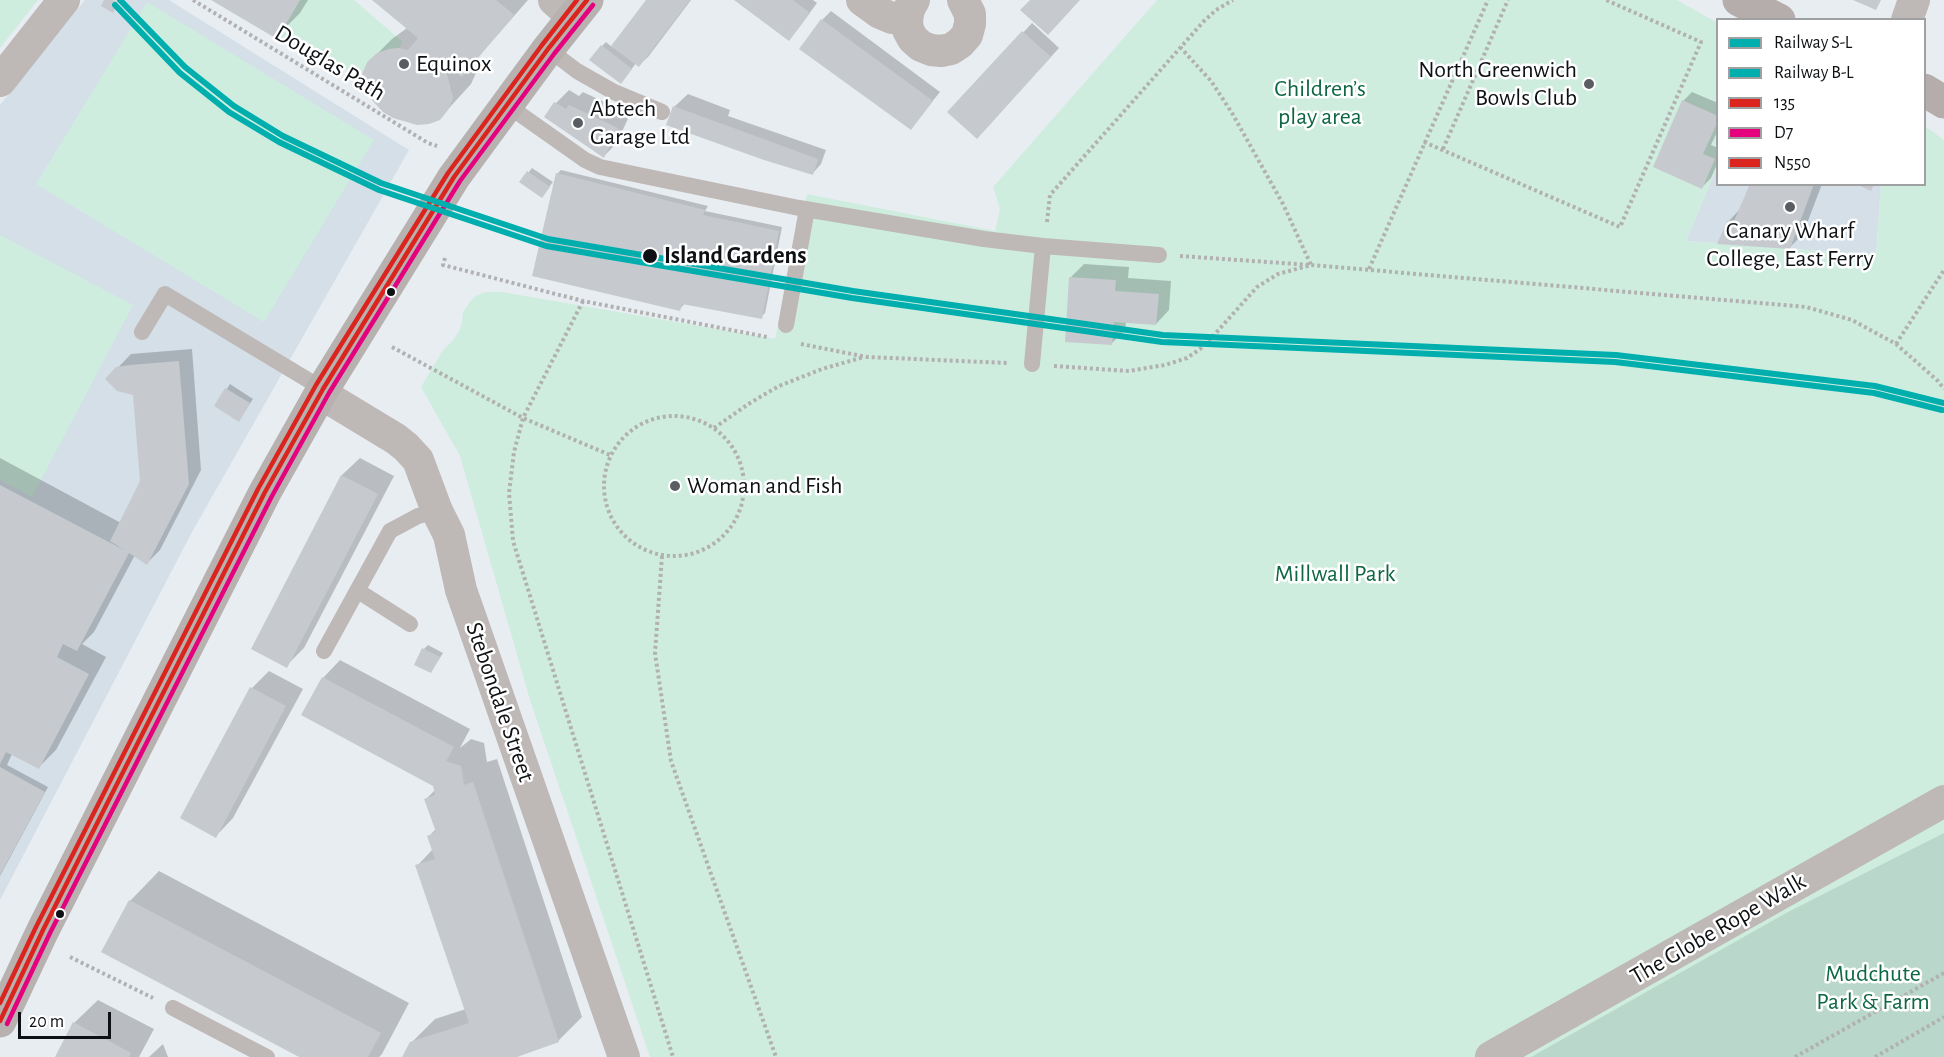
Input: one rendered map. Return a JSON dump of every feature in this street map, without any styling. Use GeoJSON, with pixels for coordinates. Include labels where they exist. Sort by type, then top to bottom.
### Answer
{"type":"FeatureCollection","features":[{"type":"Feature","properties":{"kind":"main road"},"geometry":{"type":"LineString","coordinates":[[0,1021],[48,919],[265,492],[322,391],[454,177],[548,49],[571,6]]}},
{"type":"Feature","properties":{"kind":"street"},"geometry":{"type":"LineString","coordinates":[[0,81],[64,0]]}},
{"type":"Feature","properties":{"kind":"street"},"geometry":{"type":"LineString","coordinates":[[862,0],[880,13],[892,18],[910,10],[908,30],[913,39],[921,46],[941,51],[951,49],[967,35],[970,24],[967,1]]}},
{"type":"Feature","properties":{"kind":"street"},"geometry":{"type":"LineString","coordinates":[[1739,0],[1775,18]]}},
{"type":"Feature","properties":{"kind":"street"},"geometry":{"type":"LineString","coordinates":[[1908,18],[1914,0]]}},
{"type":"Feature","properties":{"kind":"street"},"geometry":{"type":"LineString","coordinates":[[1926,91],[1944,102]]}},
{"type":"Feature","properties":{"kind":"street","name":"Stebondale Street"},"geometry":{"type":"LineString","coordinates":[[322,391],[406,447],[418,460],[437,511],[449,535],[461,590],[624,1057]]}},
{"type":"Feature","properties":{"kind":"street","name":"The Globe Rope Walk"},"geometry":{"type":"LineString","coordinates":[[1491,1057],[1944,801]]}},
{"type":"Feature","properties":{"kind":"lane"},"geometry":{"type":"LineString","coordinates":[[548,49],[577,71],[614,92],[662,112]]}},
{"type":"Feature","properties":{"kind":"lane"},"geometry":{"type":"LineString","coordinates":[[507,105],[585,160],[600,167],[807,209],[984,239],[1159,255]]}},
{"type":"Feature","properties":{"kind":"lane"},"geometry":{"type":"LineString","coordinates":[[786,325],[807,209]]}},
{"type":"Feature","properties":{"kind":"lane"},"geometry":{"type":"LineString","coordinates":[[1032,364],[1043,246]]}},
{"type":"Feature","properties":{"kind":"lane"},"geometry":{"type":"LineString","coordinates":[[142,332],[165,294],[322,391]]}},
{"type":"Feature","properties":{"kind":"lane"},"geometry":{"type":"LineString","coordinates":[[324,651],[390,531],[418,516],[437,511]]}},
{"type":"Feature","properties":{"kind":"lane"},"geometry":{"type":"LineString","coordinates":[[358,591],[410,624]]}},
{"type":"Feature","properties":{"kind":"lane"},"geometry":{"type":"LineString","coordinates":[[173,1008],[267,1057]]}},
{"type":"Feature","properties":{"kind":"path","name":"Douglas Path"},"geometry":{"type":"LineString","coordinates":[[193,0],[428,143],[444,147]]}},
{"type":"Feature","properties":{"kind":"path"},"geometry":{"type":"LineString","coordinates":[[1043,246],[1050,195],[1180,47],[1216,10],[1233,0]]}},
{"type":"Feature","properties":{"kind":"path"},"geometry":{"type":"LineString","coordinates":[[1369,269],[1488,0]]}},
{"type":"Feature","properties":{"kind":"path"},"geometry":{"type":"LineString","coordinates":[[1443,149],[1508,0]]}},
{"type":"Feature","properties":{"kind":"path"},"geometry":{"type":"LineString","coordinates":[[1425,142],[1620,227],[1701,42],[1605,0]]}},
{"type":"Feature","properties":{"kind":"path"},"geometry":{"type":"LineString","coordinates":[[1180,47],[1211,81],[1232,113],[1283,204],[1311,265]]}},
{"type":"Feature","properties":{"kind":"path"},"geometry":{"type":"LineString","coordinates":[[1159,255],[1369,269],[1806,307],[1852,320],[1896,344],[1944,389]]}},
{"type":"Feature","properties":{"kind":"path"},"geometry":{"type":"LineString","coordinates":[[794,342],[867,357],[1032,364],[1129,371],[1165,365],[1187,358],[1215,334],[1257,287],[1278,274],[1311,265]]}},
{"type":"Feature","properties":{"kind":"path"},"geometry":{"type":"LineString","coordinates":[[460,270],[584,301],[772,338]]}},
{"type":"Feature","properties":{"kind":"path"},"geometry":{"type":"LineString","coordinates":[[1896,344],[1944,270]]}},
{"type":"Feature","properties":{"kind":"path"},"geometry":{"type":"LineString","coordinates":[[584,301],[523,418],[514,452],[509,493],[513,541],[674,1057]]}},
{"type":"Feature","properties":{"kind":"path"},"geometry":{"type":"LineString","coordinates":[[392,347],[523,418],[610,455]]}},
{"type":"Feature","properties":{"kind":"path"},"geometry":{"type":"LineString","coordinates":[[714,428],[779,386],[822,369],[867,357]]}},
{"type":"Feature","properties":{"kind":"path"},"geometry":{"type":"LineString","coordinates":[[692,417],[714,428],[726,438],[738,456],[745,477],[744,499],[737,520],[723,537],[705,550],[684,556],[662,556],[641,548],[623,535],[610,516],[604,495],[605,472],[610,455],[624,437],[639,425],[656,418],[692,417]]}},
{"type":"Feature","properties":{"kind":"path"},"geometry":{"type":"LineString","coordinates":[[662,556],[655,654],[671,761],[776,1057]]}},
{"type":"Feature","properties":{"kind":"path"},"geometry":{"type":"LineString","coordinates":[[70,957],[173,1008]]}},
{"type":"Feature","properties":{"kind":"path"},"geometry":{"type":"LineString","coordinates":[[1795,1057],[1944,973]]}},
{"type":"Feature","properties":{"kind":"path"},"geometry":{"type":"LineString","coordinates":[[1875,1057],[1944,1017]]}},
{"type":"Feature","properties":{"kind":"shaded area"},"geometry":{"type":"Polygon","coordinates":[[[85,0],[169,0],[409,150],[192,532],[0,900],[0,105],[85,0]]]}},
{"type":"Feature","properties":{"kind":"shaded area","name":"Canary Wharf College, East Ferry"},"geometry":{"type":"Polygon","coordinates":[[[1716,169],[1716,186],[1881,186],[1876,255],[1686,241],[1716,169]]]}},
{"type":"Feature","properties":{"kind":"green space"},"geometry":{"type":"Polygon","coordinates":[[[0,0],[38,0],[0,48],[0,0]]]}},
{"type":"Feature","properties":{"kind":"green space"},"geometry":{"type":"Polygon","coordinates":[[[300,0],[354,0],[403,42],[399,48],[377,53],[367,62],[362,74],[331,65],[277,39],[300,0]]]}},
{"type":"Feature","properties":{"kind":"green space","name":"Millwall Park"},"geometry":{"type":"Polygon","coordinates":[[[1157,0],[1677,0],[1716,22],[1716,169],[1686,241],[1876,255],[1881,186],[1926,186],[1926,127],[1944,140],[1944,1057],[650,1057],[530,700],[460,456],[421,387],[443,350],[459,331],[463,312],[469,303],[475,296],[486,292],[502,292],[775,339],[807,194],[995,231],[1000,209],[993,187],[1157,0]]]}},
{"type":"Feature","properties":{"kind":"green space"},"geometry":{"type":"Polygon","coordinates":[[[147,2],[374,140],[264,322],[36,184],[147,2]]]}},
{"type":"Feature","properties":{"kind":"green space"},"geometry":{"type":"Polygon","coordinates":[[[0,235],[133,305],[32,497],[0,480],[0,235]]]}},
{"type":"Feature","properties":{"kind":"green space","name":"Mudchute Park & Farm"},"geometry":{"type":"Polygon","coordinates":[[[1944,833],[1944,1057],[1531,1057],[1788,912],[1944,833]]]}},
{"type":"Feature","properties":{"kind":"building"},"geometry":{"type":"Polygon","coordinates":[[[104,0],[113,0],[118,3],[113,13],[101,6],[104,0]]]}},
{"type":"Feature","properties":{"kind":"building"},"geometry":{"type":"Polygon","coordinates":[[[211,0],[300,0],[277,39],[211,0]]]}},
{"type":"Feature","properties":{"kind":"building","name":"Equinox"},"geometry":{"type":"Polygon","coordinates":[[[372,0],[496,0],[514,15],[462,77],[443,62],[440,66],[447,74],[453,98],[448,110],[440,120],[417,125],[393,118],[383,112],[369,97],[364,86],[362,74],[367,62],[377,53],[399,48],[408,50],[418,38],[372,0]]]}},
{"type":"Feature","properties":{"kind":"building"},"geometry":{"type":"Polygon","coordinates":[[[646,0],[690,0],[639,67],[611,46],[646,0]]]}},
{"type":"Feature","properties":{"kind":"building"},"geometry":{"type":"Polygon","coordinates":[[[734,0],[793,0],[810,13],[789,41],[734,0]]]}},
{"type":"Feature","properties":{"kind":"building"},"geometry":{"type":"Polygon","coordinates":[[[1030,0],[1080,0],[1048,35],[1020,10],[1030,0]]]}},
{"type":"Feature","properties":{"kind":"building"},"geometry":{"type":"Polygon","coordinates":[[[1853,0],[1881,0],[1876,10],[1853,0]]]}},
{"type":"Feature","properties":{"kind":"building"},"geometry":{"type":"Polygon","coordinates":[[[821,19],[933,101],[911,130],[799,49],[821,19]]]}},
{"type":"Feature","properties":{"kind":"building"},"geometry":{"type":"Polygon","coordinates":[[[1022,31],[1051,57],[977,139],[947,112],[1022,31]]]}},
{"type":"Feature","properties":{"kind":"building"},"geometry":{"type":"Polygon","coordinates":[[[601,45],[632,69],[621,84],[589,60],[601,45]]]}},
{"type":"Feature","properties":{"kind":"building"},"geometry":{"type":"Polygon","coordinates":[[[1682,100],[1716,115],[1716,125],[1703,154],[1715,159],[1702,189],[1653,167],[1682,100]]]}},
{"type":"Feature","properties":{"kind":"building"},"geometry":{"type":"Polygon","coordinates":[[[554,102],[566,109],[569,105],[618,128],[604,158],[544,117],[554,102]]]}},
{"type":"Feature","properties":{"kind":"building"},"geometry":{"type":"Polygon","coordinates":[[[673,106],[818,159],[813,175],[666,125],[673,106]]]}},
{"type":"Feature","properties":{"kind":"building"},"geometry":{"type":"Polygon","coordinates":[[[527,171],[550,187],[542,198],[519,182],[527,171]]]}},
{"type":"Feature","properties":{"kind":"building","name":"Island Gardens"},"geometry":{"type":"Polygon","coordinates":[[[556,173],[705,210],[703,215],[779,231],[762,319],[682,304],[680,311],[532,276],[556,173]]]}},
{"type":"Feature","properties":{"kind":"building"},"geometry":{"type":"Polygon","coordinates":[[[1749,186],[1813,186],[1790,249],[1717,244],[1727,221],[1734,221],[1749,186]]]}},
{"type":"Feature","properties":{"kind":"building"},"geometry":{"type":"Polygon","coordinates":[[[1860,186],[1873,186],[1871,191],[1860,186]]]}},
{"type":"Feature","properties":{"kind":"building"},"geometry":{"type":"Polygon","coordinates":[[[1069,277],[1116,280],[1115,291],[1159,294],[1156,325],[1114,322],[1112,345],[1065,342],[1069,277]]]}},
{"type":"Feature","properties":{"kind":"building"},"geometry":{"type":"Polygon","coordinates":[[[179,361],[189,484],[147,565],[129,553],[77,651],[63,644],[57,657],[89,674],[39,769],[6,752],[0,764],[0,485],[126,551],[110,541],[140,481],[133,395],[117,391],[105,379],[116,367],[179,361]]]}},
{"type":"Feature","properties":{"kind":"building"},"geometry":{"type":"Polygon","coordinates":[[[225,388],[250,403],[239,422],[214,406],[225,388]]]}},
{"type":"Feature","properties":{"kind":"building"},"geometry":{"type":"Polygon","coordinates":[[[341,475],[378,494],[287,668],[251,649],[341,475]]]}},
{"type":"Feature","properties":{"kind":"building"},"geometry":{"type":"Polygon","coordinates":[[[422,648],[440,657],[431,673],[414,665],[422,648]]]}},
{"type":"Feature","properties":{"kind":"building"},"geometry":{"type":"Polygon","coordinates":[[[322,677],[454,747],[446,761],[461,766],[464,785],[473,782],[559,1042],[517,1057],[402,1057],[410,1042],[469,1023],[415,865],[435,859],[427,836],[436,832],[424,799],[435,795],[433,786],[301,715],[322,677]]]}},
{"type":"Feature","properties":{"kind":"building"},"geometry":{"type":"Polygon","coordinates":[[[250,687],[286,706],[216,838],[180,818],[250,687]]]}},
{"type":"Feature","properties":{"kind":"building"},"geometry":{"type":"Polygon","coordinates":[[[0,767],[45,792],[0,875],[0,767]]]}},
{"type":"Feature","properties":{"kind":"building"},"geometry":{"type":"Polygon","coordinates":[[[129,900],[381,1033],[368,1057],[299,1057],[101,952],[129,900]]]}},
{"type":"Feature","properties":{"kind":"building"},"geometry":{"type":"Polygon","coordinates":[[[73,1022],[131,1053],[129,1057],[55,1057],[73,1022]]]}},
{"type":"Feature","properties":{"kind":"rail line","name":"S-L"},"geometry":{"type":"LineString","coordinates":[[120,0],[185,67],[234,106],[283,136],[381,183],[548,239],[853,291],[1163,335],[1616,355],[1875,386],[1944,403]]}},
{"type":"Feature","properties":{"kind":"rail line","name":"B-L"},"geometry":{"type":"LineString","coordinates":[[115,5],[180,73],[229,112],[279,142],[379,190],[546,246],[852,298],[1162,342],[1615,362],[1874,393],[1942,410]]}},
{"type":"Feature","properties":{"kind":"transit line","name":"N550"},"geometry":{"type":"LineString","coordinates":[[0,1003],[36,927],[258,489],[316,385],[448,173],[577,0]]}},
{"type":"Feature","properties":{"kind":"transit line","name":"135"},"geometry":{"type":"LineString","coordinates":[[0,1021],[43,930],[265,492],[323,389],[454,177],[587,0]]}},
{"type":"Feature","properties":{"kind":"transit line","name":"D7"},"geometry":{"type":"LineString","coordinates":[[7,1024],[50,933],[272,496],[329,393],[460,181],[593,5]]}},
{"type":"Feature","properties":{"kind":"place","name":"Equinox"},"geometry":{"type":"Point","coordinates":[404,64]}},
{"type":"Feature","properties":{"kind":"place","name":"North Greenwich Bowls Club"},"geometry":{"type":"Point","coordinates":[1589,84]}},
{"type":"Feature","properties":{"kind":"place","name":"Abtech Garage Ltd"},"geometry":{"type":"Point","coordinates":[578,123]}},
{"type":"Feature","properties":{"kind":"place","name":"Canary Wharf College, East Ferry"},"geometry":{"type":"Point","coordinates":[1790,207]}},
{"type":"Feature","properties":{"kind":"place","name":"Island Gardens"},"geometry":{"type":"Point","coordinates":[650,256]}},
{"type":"Feature","properties":{"kind":"place","name":"Woman and Fish"},"geometry":{"type":"Point","coordinates":[675,486]}},
{"type":"Feature","properties":{"kind":"park label","name":"Children’s play area"},"geometry":{"type":"Point","coordinates":[1320,103]}}]}
